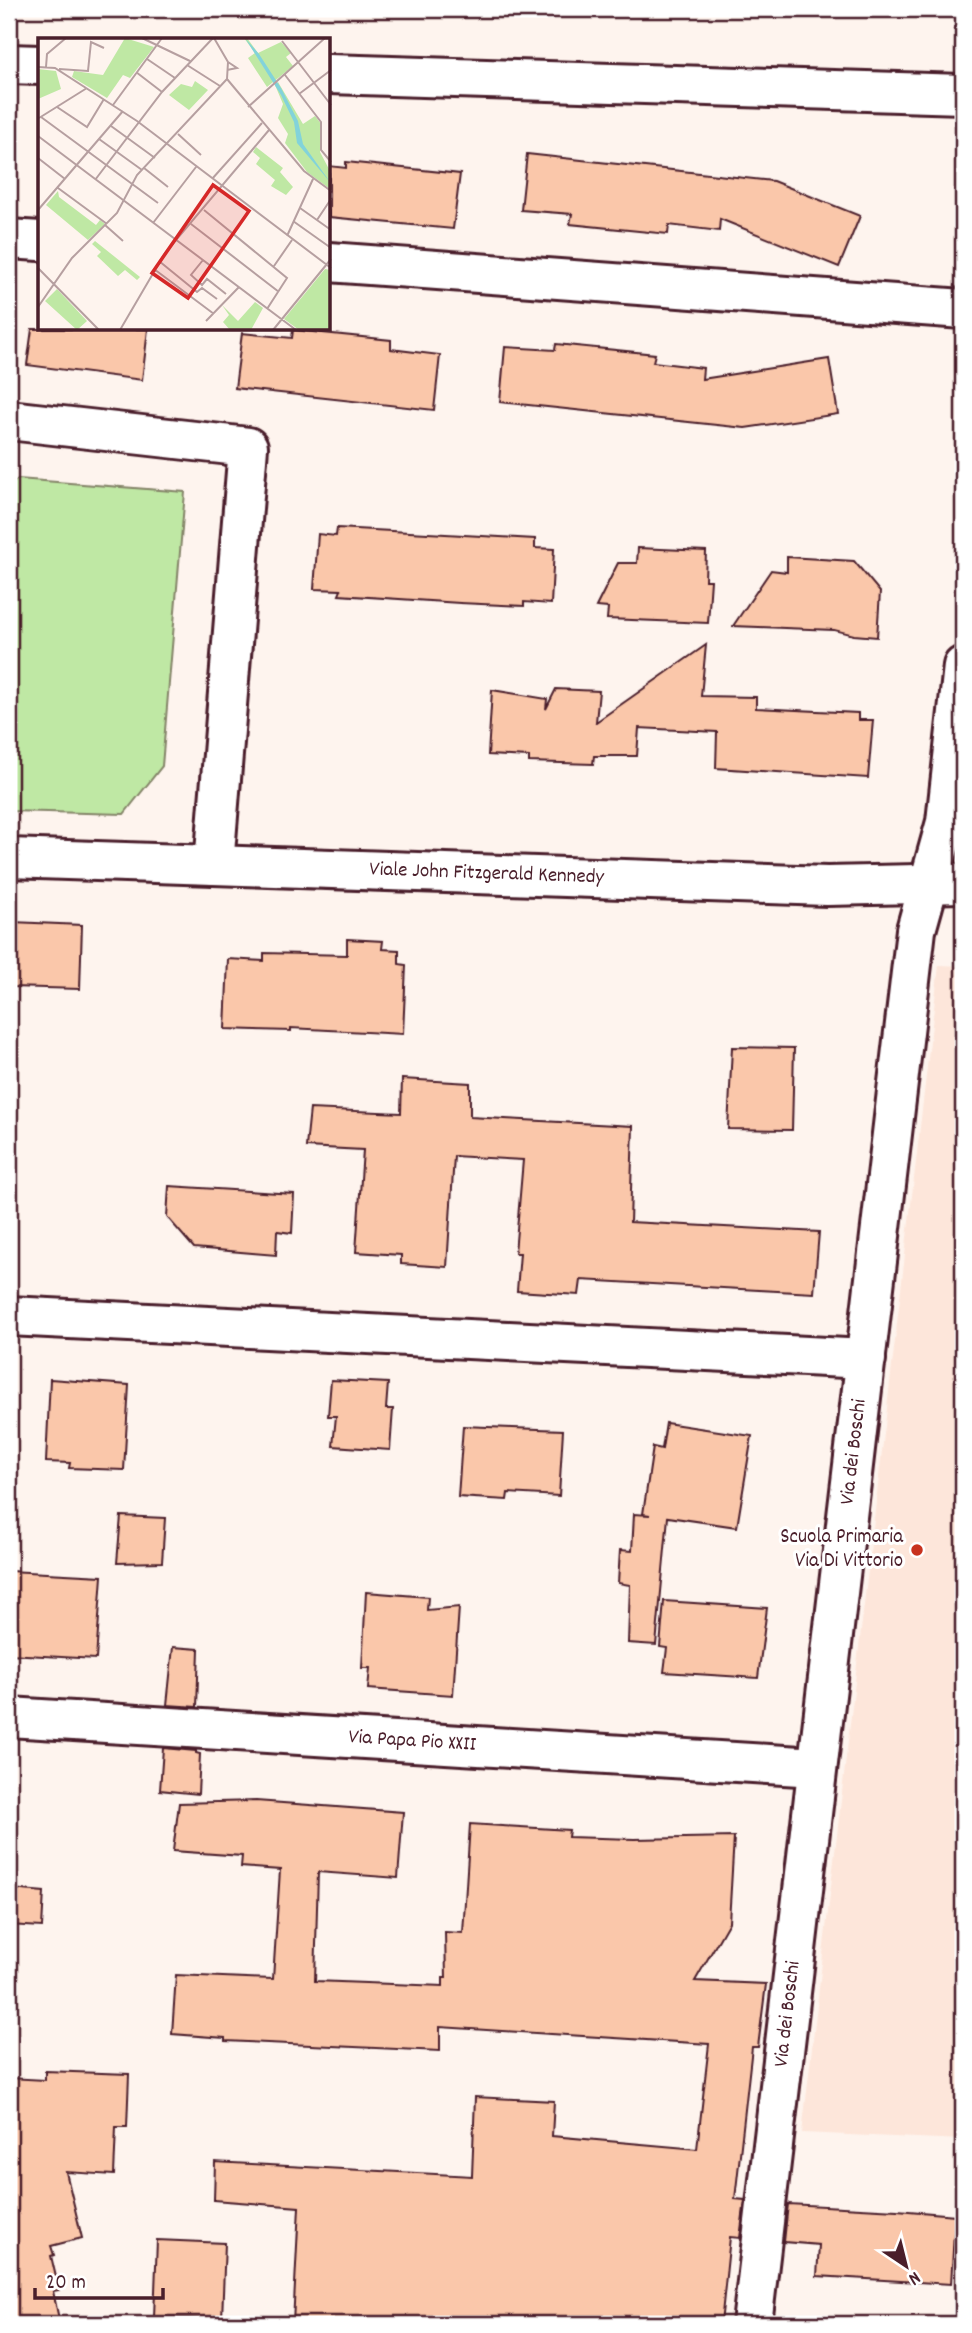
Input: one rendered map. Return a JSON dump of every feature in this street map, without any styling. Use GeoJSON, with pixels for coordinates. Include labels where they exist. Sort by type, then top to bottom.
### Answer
{"type":"FeatureCollection","features":[{"type":"Feature","properties":{"kind":"street"},"geometry":{"type":"LineString","coordinates":[[9,64],[38,65]]}},
{"type":"Feature","properties":{"kind":"street"},"geometry":{"type":"LineString","coordinates":[[331,74],[963,94]]}},
{"type":"Feature","properties":{"kind":"street"},"geometry":{"type":"LineString","coordinates":[[9,239],[38,241]]}},
{"type":"Feature","properties":{"kind":"street"},"geometry":{"type":"LineString","coordinates":[[331,262],[963,309]]}},
{"type":"Feature","properties":{"kind":"street"},"geometry":{"type":"LineString","coordinates":[[9,420],[248,447],[214,865]]}},
{"type":"Feature","properties":{"kind":"street","name":"Via dei Boschi"},"geometry":{"type":"LineString","coordinates":[[752,2324],[916,930],[946,883],[946,822],[963,666]]}},
{"type":"Feature","properties":{"kind":"street","name":"Viale John Fitzgerald Kennedy"},"geometry":{"type":"LineString","coordinates":[[9,858],[827,886],[946,883]]}},
{"type":"Feature","properties":{"kind":"street"},"geometry":{"type":"LineString","coordinates":[[9,1316],[866,1359]]}},
{"type":"Feature","properties":{"kind":"street","name":"Via Papa Pio XXII"},"geometry":{"type":"LineString","coordinates":[[9,1717],[817,1767]]}},
{"type":"Feature","properties":{"kind":"shaded area","name":"Scuola Primaria Via Di Vittorio"},"geometry":{"type":"Polygon","coordinates":[[[939,965],[963,966],[963,2140],[802,2133],[939,965]]]}},
{"type":"Feature","properties":{"kind":"green space"},"geometry":{"type":"Polygon","coordinates":[[[18,479],[185,492],[162,766],[124,814],[9,811],[9,486],[18,479]]]}},
{"type":"Feature","properties":{"kind":"building"},"geometry":{"type":"Polygon","coordinates":[[[527,154],[773,181],[860,216],[839,267],[720,219],[719,231],[669,225],[668,234],[570,224],[572,214],[521,210],[527,154]]]}},
{"type":"Feature","properties":{"kind":"building"},"geometry":{"type":"Polygon","coordinates":[[[346,162],[460,174],[453,229],[331,217],[331,166],[346,168],[346,162]]]}},
{"type":"Feature","properties":{"kind":"building"},"geometry":{"type":"Polygon","coordinates":[[[32,329],[148,331],[142,380],[27,365],[32,329]]]}},
{"type":"Feature","properties":{"kind":"building"},"geometry":{"type":"Polygon","coordinates":[[[293,331],[303,331],[391,340],[391,349],[440,355],[434,410],[235,388],[242,333],[292,338],[293,331]]]}},
{"type":"Feature","properties":{"kind":"building"},"geometry":{"type":"Polygon","coordinates":[[[556,344],[655,354],[653,362],[703,368],[702,379],[829,359],[838,414],[745,428],[500,402],[505,347],[555,350],[556,344]]]}},
{"type":"Feature","properties":{"kind":"building"},"geometry":{"type":"Polygon","coordinates":[[[337,528],[535,539],[535,548],[554,549],[551,604],[524,602],[524,606],[460,603],[339,595],[341,590],[314,589],[318,534],[336,536],[337,528]]]}},
{"type":"Feature","properties":{"kind":"building"},"geometry":{"type":"Polygon","coordinates":[[[638,548],[706,551],[705,580],[711,580],[708,623],[607,619],[608,608],[596,607],[618,563],[637,563],[638,548]]]}},
{"type":"Feature","properties":{"kind":"building"},"geometry":{"type":"Polygon","coordinates":[[[787,557],[854,561],[880,592],[877,637],[834,630],[733,626],[771,570],[787,572],[787,557]]]}},
{"type":"Feature","properties":{"kind":"building"},"geometry":{"type":"Polygon","coordinates":[[[706,645],[701,696],[756,697],[756,708],[858,713],[858,720],[873,720],[868,778],[716,768],[717,732],[639,728],[637,756],[594,756],[593,764],[529,762],[529,757],[488,755],[492,690],[547,699],[546,709],[556,689],[599,691],[596,722],[706,645]]]}},
{"type":"Feature","properties":{"kind":"building"},"geometry":{"type":"Polygon","coordinates":[[[12,922],[82,925],[80,989],[11,987],[12,922]]]}},
{"type":"Feature","properties":{"kind":"building"},"geometry":{"type":"Polygon","coordinates":[[[347,939],[383,941],[382,949],[399,950],[399,964],[406,965],[403,1034],[291,1028],[291,1031],[225,1029],[228,959],[264,961],[264,953],[347,955],[347,939]]]}},
{"type":"Feature","properties":{"kind":"building"},"geometry":{"type":"Polygon","coordinates":[[[732,1047],[794,1048],[792,1130],[728,1129],[732,1047]]]}},
{"type":"Feature","properties":{"kind":"building"},"geometry":{"type":"Polygon","coordinates":[[[402,1079],[470,1083],[470,1117],[633,1126],[630,1222],[819,1232],[814,1293],[581,1280],[579,1295],[517,1291],[520,1253],[515,1253],[523,1160],[454,1156],[447,1267],[401,1264],[401,1255],[356,1252],[363,1150],[306,1147],[310,1109],[401,1113],[402,1079]]]}},
{"type":"Feature","properties":{"kind":"building"},"geometry":{"type":"Polygon","coordinates":[[[169,1186],[294,1194],[292,1233],[277,1231],[276,1255],[194,1248],[167,1217],[169,1186]]]}},
{"type":"Feature","properties":{"kind":"building"},"geometry":{"type":"Polygon","coordinates":[[[50,1379],[129,1385],[124,1470],[69,1468],[70,1463],[46,1462],[50,1379]]]}},
{"type":"Feature","properties":{"kind":"building"},"geometry":{"type":"Polygon","coordinates":[[[331,1380],[388,1383],[386,1409],[393,1409],[390,1450],[333,1446],[336,1416],[328,1416],[331,1380]]]}},
{"type":"Feature","properties":{"kind":"building"},"geometry":{"type":"Polygon","coordinates":[[[666,1423],[752,1436],[737,1527],[668,1517],[656,1645],[628,1643],[630,1585],[618,1583],[620,1550],[632,1551],[634,1514],[650,1515],[643,1514],[653,1447],[662,1449],[666,1423]]]}},
{"type":"Feature","properties":{"kind":"building"},"geometry":{"type":"Polygon","coordinates":[[[463,1426],[563,1430],[559,1496],[508,1493],[507,1500],[458,1497],[463,1426]]]}},
{"type":"Feature","properties":{"kind":"building"},"geometry":{"type":"Polygon","coordinates":[[[121,1516],[165,1518],[162,1562],[117,1563],[121,1516]]]}},
{"type":"Feature","properties":{"kind":"building"},"geometry":{"type":"Polygon","coordinates":[[[9,1571],[102,1576],[96,1659],[9,1654],[9,1571]]]}},
{"type":"Feature","properties":{"kind":"building"},"geometry":{"type":"Polygon","coordinates":[[[366,1592],[428,1597],[427,1610],[459,1607],[453,1695],[368,1689],[370,1668],[362,1668],[366,1592]]]}},
{"type":"Feature","properties":{"kind":"building"},"geometry":{"type":"Polygon","coordinates":[[[664,1601],[767,1608],[758,1678],[664,1672],[667,1648],[660,1647],[664,1601]]]}},
{"type":"Feature","properties":{"kind":"building"},"geometry":{"type":"Polygon","coordinates":[[[173,1647],[199,1649],[197,1707],[167,1705],[173,1647]]]}},
{"type":"Feature","properties":{"kind":"building"},"geometry":{"type":"Polygon","coordinates":[[[163,1748],[196,1751],[200,1754],[198,1794],[160,1790],[163,1748]]]}},
{"type":"Feature","properties":{"kind":"building"},"geometry":{"type":"Polygon","coordinates":[[[256,1801],[403,1812],[398,1878],[318,1872],[315,1981],[443,1986],[443,1978],[446,1978],[445,1932],[463,1933],[470,1824],[569,1830],[568,1837],[734,1837],[729,1922],[695,1981],[766,1984],[758,2047],[752,2047],[735,2199],[745,2200],[740,2238],[730,2237],[721,2324],[293,2323],[299,2207],[214,2200],[215,2162],[472,2176],[475,2097],[554,2101],[552,2136],[697,2149],[709,2044],[440,2027],[440,2051],[225,2041],[225,2038],[172,2034],[176,1975],[273,1979],[280,1870],[241,1867],[242,1856],[173,1851],[179,1803],[256,1801]]]}},
{"type":"Feature","properties":{"kind":"building"},"geometry":{"type":"Polygon","coordinates":[[[11,1889],[44,1892],[42,1927],[9,1925],[11,1889]]]}},
{"type":"Feature","properties":{"kind":"building"},"geometry":{"type":"Polygon","coordinates":[[[45,2071],[129,2074],[127,2127],[116,2127],[114,2175],[66,2172],[82,2238],[51,2246],[59,2290],[53,2291],[60,2324],[9,2324],[12,2122],[9,2122],[9,2078],[45,2080],[45,2071]]]}},
{"type":"Feature","properties":{"kind":"building"},"geometry":{"type":"Polygon","coordinates":[[[788,2204],[955,2215],[951,2284],[817,2276],[819,2245],[784,2242],[788,2204]]]}},
{"type":"Feature","properties":{"kind":"building"},"geometry":{"type":"Polygon","coordinates":[[[157,2240],[225,2243],[222,2319],[154,2317],[157,2240]]]}},
{"type":"Feature","properties":{"kind":"place","name":"Scuola Primaria Via Di Vittorio"},"geometry":{"type":"Point","coordinates":[917,1550]}}]}
